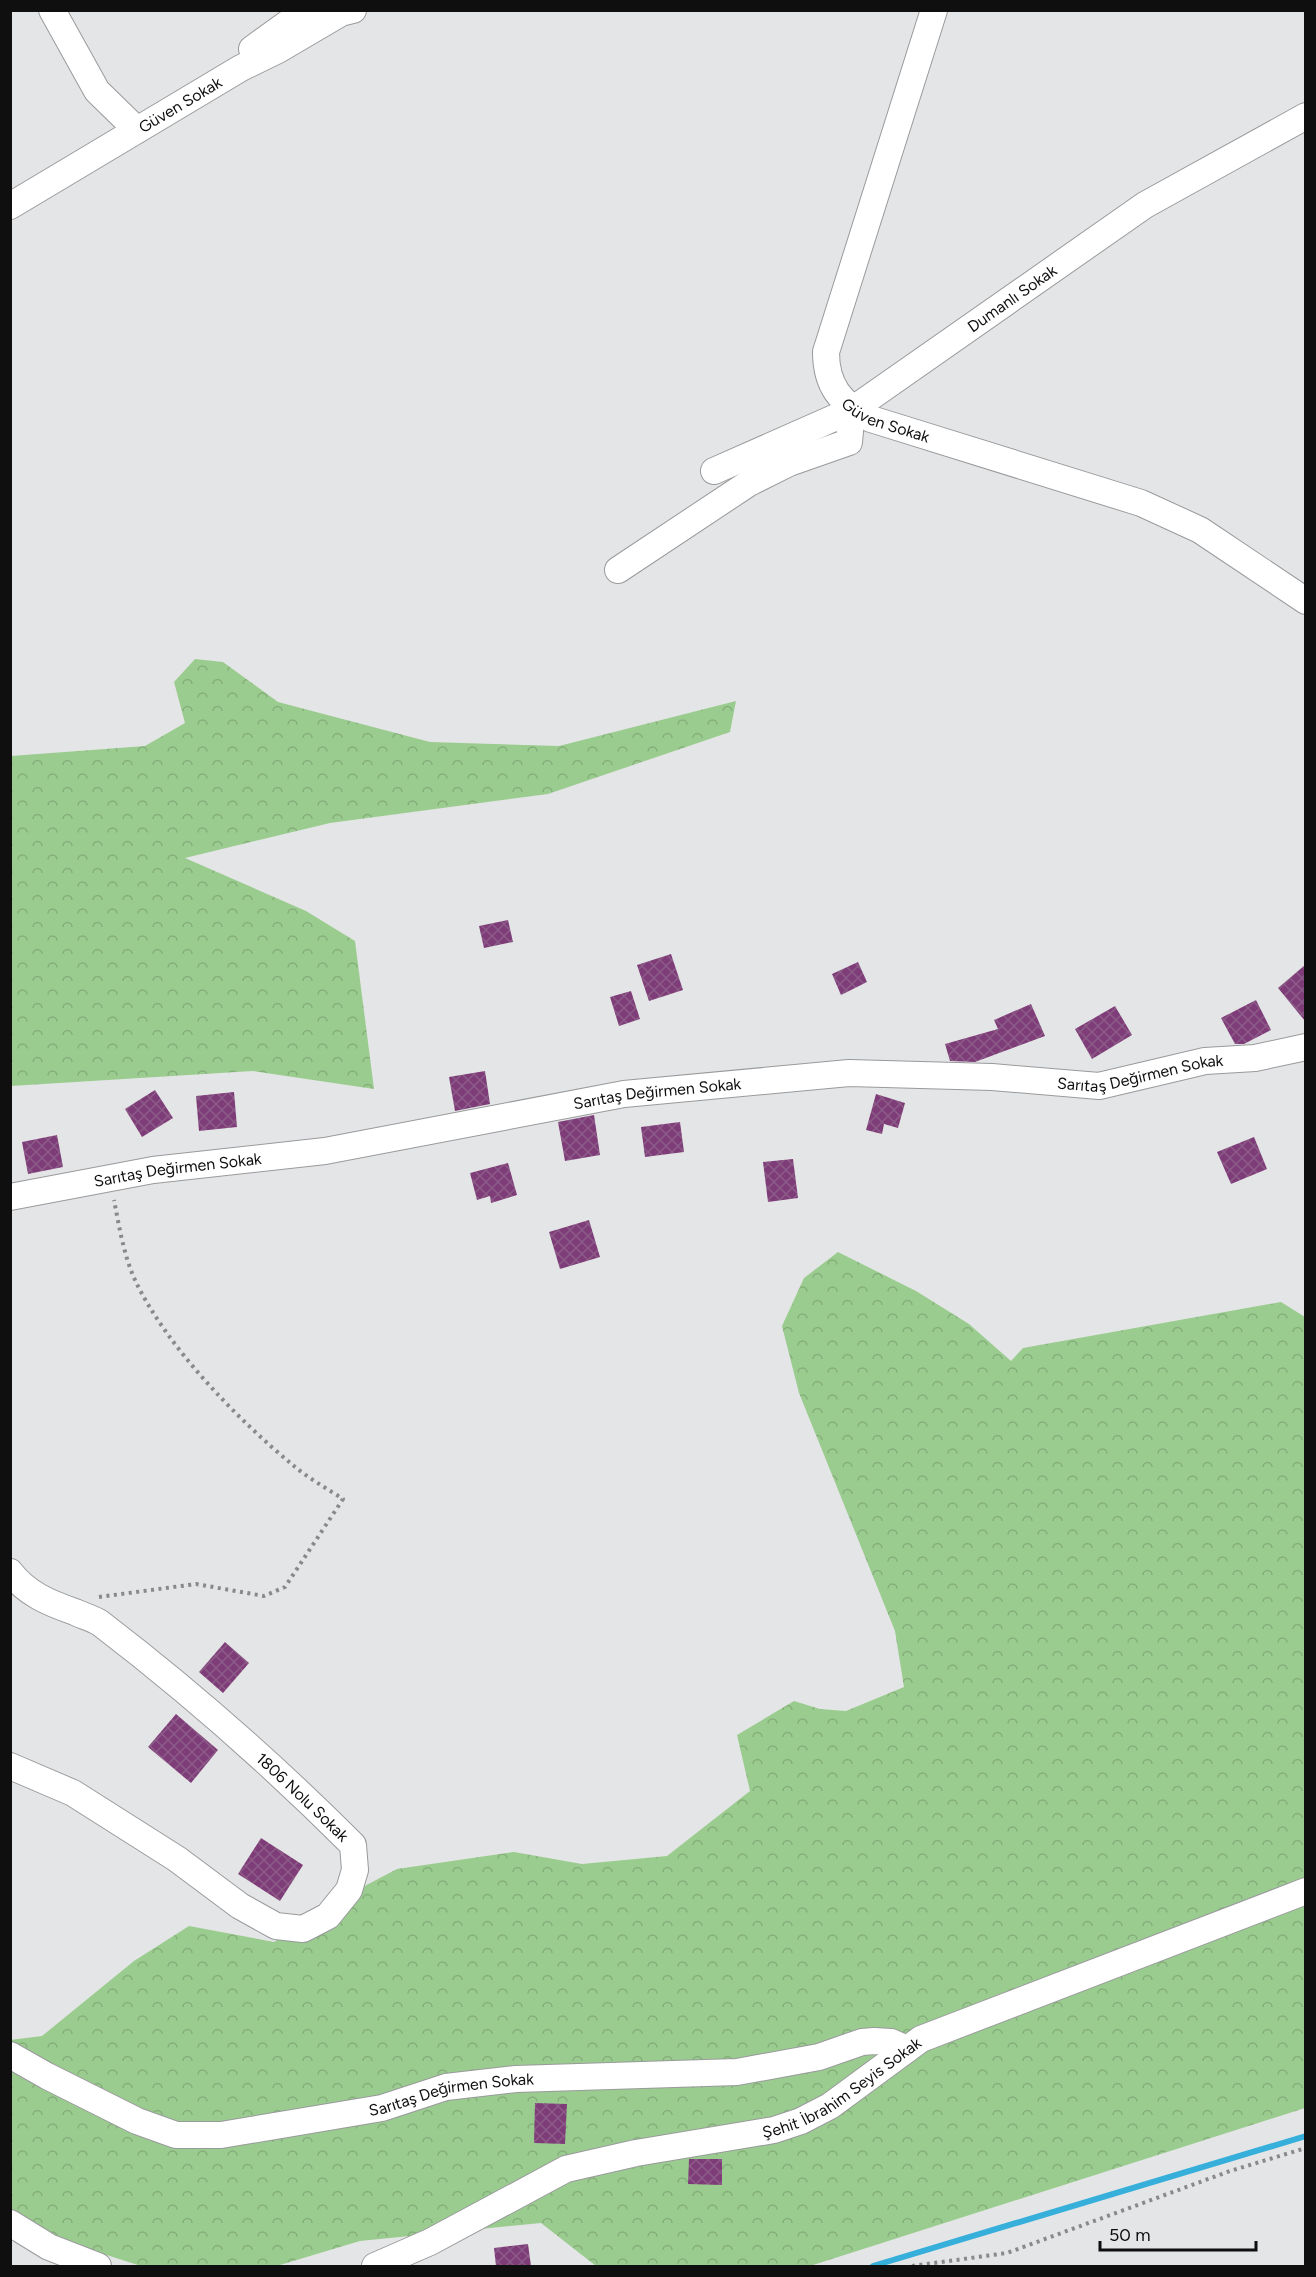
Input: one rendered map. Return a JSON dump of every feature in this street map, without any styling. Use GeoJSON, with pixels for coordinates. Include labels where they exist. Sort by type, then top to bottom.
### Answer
{"type":"FeatureCollection","features":[{"type":"Feature","properties":{"kind":"street"},"geometry":{"type":"LineString","coordinates":[[52,10],[98,91],[137,130]]}},
{"type":"Feature","properties":{"kind":"street"},"geometry":{"type":"LineString","coordinates":[[240,68],[253,47],[306,10]]}},
{"type":"Feature","properties":{"kind":"street","name":"Güven Sokak"},"geometry":{"type":"LineString","coordinates":[[10,206],[240,68],[278,50],[341,13],[353,10]]}},
{"type":"Feature","properties":{"kind":"street","name":"Güven Sokak"},"geometry":{"type":"LineString","coordinates":[[934,10],[826,352],[826,372],[835,390],[852,410],[871,419],[1141,502],[1200,530],[1305,601]]}},
{"type":"Feature","properties":{"kind":"street","name":"Dumanlı Sokak"},"geometry":{"type":"LineString","coordinates":[[714,471],[852,410],[1145,205],[1305,116]]}},
{"type":"Feature","properties":{"kind":"street"},"geometry":{"type":"LineString","coordinates":[[618,570],[748,483],[789,463],[849,442],[852,410]]}},
{"type":"Feature","properties":{"kind":"street","name":"Sarıtaş Değirmen Sokak"},"geometry":{"type":"LineString","coordinates":[[10,1197],[153,1170],[325,1150],[624,1094],[849,1073],[992,1077],[1099,1086],[1204,1061],[1255,1059],[1305,1047]]}},
{"type":"Feature","properties":{"kind":"street","name":"1806 Nolu Sokak"},"geometry":{"type":"LineString","coordinates":[[10,1572],[19,1584],[44,1601],[95,1620],[136,1651],[306,1797],[353,1845],[355,1870],[349,1890],[328,1917],[303,1929],[276,1926],[240,1906],[177,1859],[73,1793],[10,1766]]}},
{"type":"Feature","properties":{"kind":"street","name":"Şehit İbrahim Seyis Sokak"},"geometry":{"type":"LineString","coordinates":[[375,2266],[430,2242],[566,2169],[636,2153],[774,2130],[801,2121],[830,2106],[921,2039],[1305,1891]]}},
{"type":"Feature","properties":{"kind":"street","name":"Sarıtaş Değirmen Sokak"},"geometry":{"type":"LineString","coordinates":[[10,2055],[137,2121],[176,2135],[221,2135],[382,2108],[446,2087],[516,2079],[737,2072],[819,2057],[868,2041],[891,2042],[907,2049]]}},
{"type":"Feature","properties":{"kind":"street"},"geometry":{"type":"LineString","coordinates":[[10,2223],[49,2247],[98,2266]]}},
{"type":"Feature","properties":{"kind":"path"},"geometry":{"type":"LineString","coordinates":[[91,1599],[137,1590],[196,1584],[264,1596],[285,1587],[343,1499],[295,1467],[245,1421],[213,1388],[160,1322],[134,1278],[120,1232],[110,1179]]}},
{"type":"Feature","properties":{"kind":"path"},"geometry":{"type":"LineString","coordinates":[[912,2266],[1007,2253],[1230,2171],[1305,2148]]}},
{"type":"Feature","properties":{"kind":"green space"},"geometry":{"type":"Polygon","coordinates":[[[195,659],[223,662],[278,702],[430,742],[559,746],[736,701],[730,732],[548,794],[330,823],[185,858],[306,911],[355,941],[374,1089],[253,1071],[11,1086],[11,756],[145,746],[185,723],[174,682],[195,659]]]}},
{"type":"Feature","properties":{"kind":"green space"},"geometry":{"type":"Polygon","coordinates":[[[838,1252],[916,1291],[969,1324],[1011,1361],[1023,1348],[1281,1302],[1305,1317],[1305,2108],[810,2266],[596,2266],[541,2223],[360,2241],[280,2265],[141,2266],[22,2228],[11,2218],[10,2040],[42,2036],[134,1961],[189,1926],[274,1942],[338,1900],[397,1869],[514,1852],[582,1864],[667,1856],[750,1791],[737,1735],[794,1701],[820,1709],[846,1711],[904,1687],[895,1631],[799,1393],[782,1326],[804,1278],[838,1252]]]}},
{"type":"Feature","properties":{"kind":"building"},"geometry":{"type":"Polygon","coordinates":[[[508,920],[513,942],[484,948],[479,926],[508,920]]]}},
{"type":"Feature","properties":{"kind":"building"},"geometry":{"type":"Polygon","coordinates":[[[671,954],[683,990],[649,1001],[637,965],[671,954]]]}},
{"type":"Feature","properties":{"kind":"building"},"geometry":{"type":"Polygon","coordinates":[[[858,962],[867,982],[841,995],[832,974],[858,962]]]}},
{"type":"Feature","properties":{"kind":"building"},"geometry":{"type":"Polygon","coordinates":[[[1305,965],[1305,1021],[1278,988],[1305,965]]]}},
{"type":"Feature","properties":{"kind":"building"},"geometry":{"type":"Polygon","coordinates":[[[631,991],[640,1019],[619,1026],[610,997],[631,991]]]}},
{"type":"Feature","properties":{"kind":"building"},"geometry":{"type":"Polygon","coordinates":[[[1256,1000],[1271,1030],[1244,1044],[1235,1044],[1221,1018],[1256,1000]]]}},
{"type":"Feature","properties":{"kind":"building"},"geometry":{"type":"Polygon","coordinates":[[[1031,1004],[1045,1036],[975,1062],[950,1061],[945,1044],[998,1029],[994,1020],[1031,1004]]]}},
{"type":"Feature","properties":{"kind":"building"},"geometry":{"type":"Polygon","coordinates":[[[1115,1006],[1132,1035],[1092,1059],[1075,1029],[1115,1006]]]}},
{"type":"Feature","properties":{"kind":"building"},"geometry":{"type":"Polygon","coordinates":[[[485,1071],[490,1104],[455,1111],[449,1077],[485,1071]]]}},
{"type":"Feature","properties":{"kind":"building"},"geometry":{"type":"Polygon","coordinates":[[[155,1090],[173,1118],[142,1137],[125,1109],[155,1090]]]}},
{"type":"Feature","properties":{"kind":"building"},"geometry":{"type":"Polygon","coordinates":[[[234,1092],[237,1127],[199,1131],[196,1096],[234,1092]]]}},
{"type":"Feature","properties":{"kind":"building"},"geometry":{"type":"Polygon","coordinates":[[[876,1094],[905,1103],[898,1128],[884,1124],[882,1134],[866,1130],[876,1094]]]}},
{"type":"Feature","properties":{"kind":"building"},"geometry":{"type":"Polygon","coordinates":[[[594,1115],[600,1155],[565,1161],[558,1122],[594,1115]]]}},
{"type":"Feature","properties":{"kind":"building"},"geometry":{"type":"Polygon","coordinates":[[[680,1122],[684,1152],[645,1157],[641,1127],[680,1122]]]}},
{"type":"Feature","properties":{"kind":"building"},"geometry":{"type":"Polygon","coordinates":[[[57,1135],[63,1167],[28,1174],[22,1142],[57,1135]]]}},
{"type":"Feature","properties":{"kind":"building"},"geometry":{"type":"Polygon","coordinates":[[[1254,1137],[1267,1169],[1231,1184],[1217,1152],[1254,1137]]]}},
{"type":"Feature","properties":{"kind":"building"},"geometry":{"type":"Polygon","coordinates":[[[793,1159],[798,1198],[768,1202],[763,1162],[793,1159]]]}},
{"type":"Feature","properties":{"kind":"building"},"geometry":{"type":"Polygon","coordinates":[[[508,1163],[517,1195],[491,1203],[490,1196],[477,1200],[470,1173],[508,1163]]]}},
{"type":"Feature","properties":{"kind":"building"},"geometry":{"type":"Polygon","coordinates":[[[589,1220],[600,1257],[560,1269],[549,1232],[589,1220]]]}},
{"type":"Feature","properties":{"kind":"building"},"geometry":{"type":"Polygon","coordinates":[[[225,1642],[249,1663],[223,1693],[199,1672],[225,1642]]]}},
{"type":"Feature","properties":{"kind":"building"},"geometry":{"type":"Polygon","coordinates":[[[176,1714],[218,1750],[191,1783],[148,1747],[176,1714]]]}},
{"type":"Feature","properties":{"kind":"building"},"geometry":{"type":"Polygon","coordinates":[[[261,1838],[303,1865],[280,1901],[238,1874],[261,1838]]]}},
{"type":"Feature","properties":{"kind":"building"},"geometry":{"type":"Polygon","coordinates":[[[535,2103],[567,2104],[565,2144],[534,2143],[535,2103]]]}},
{"type":"Feature","properties":{"kind":"building"},"geometry":{"type":"Polygon","coordinates":[[[689,2159],[722,2159],[722,2185],[688,2184],[689,2159]]]}},
{"type":"Feature","properties":{"kind":"building"},"geometry":{"type":"Polygon","coordinates":[[[528,2244],[531,2266],[496,2266],[494,2248],[528,2244]]]}},
{"type":"Feature","properties":{"kind":"waterway"},"geometry":{"type":"LineString","coordinates":[[873,2266],[1306,2136]]}}]}
